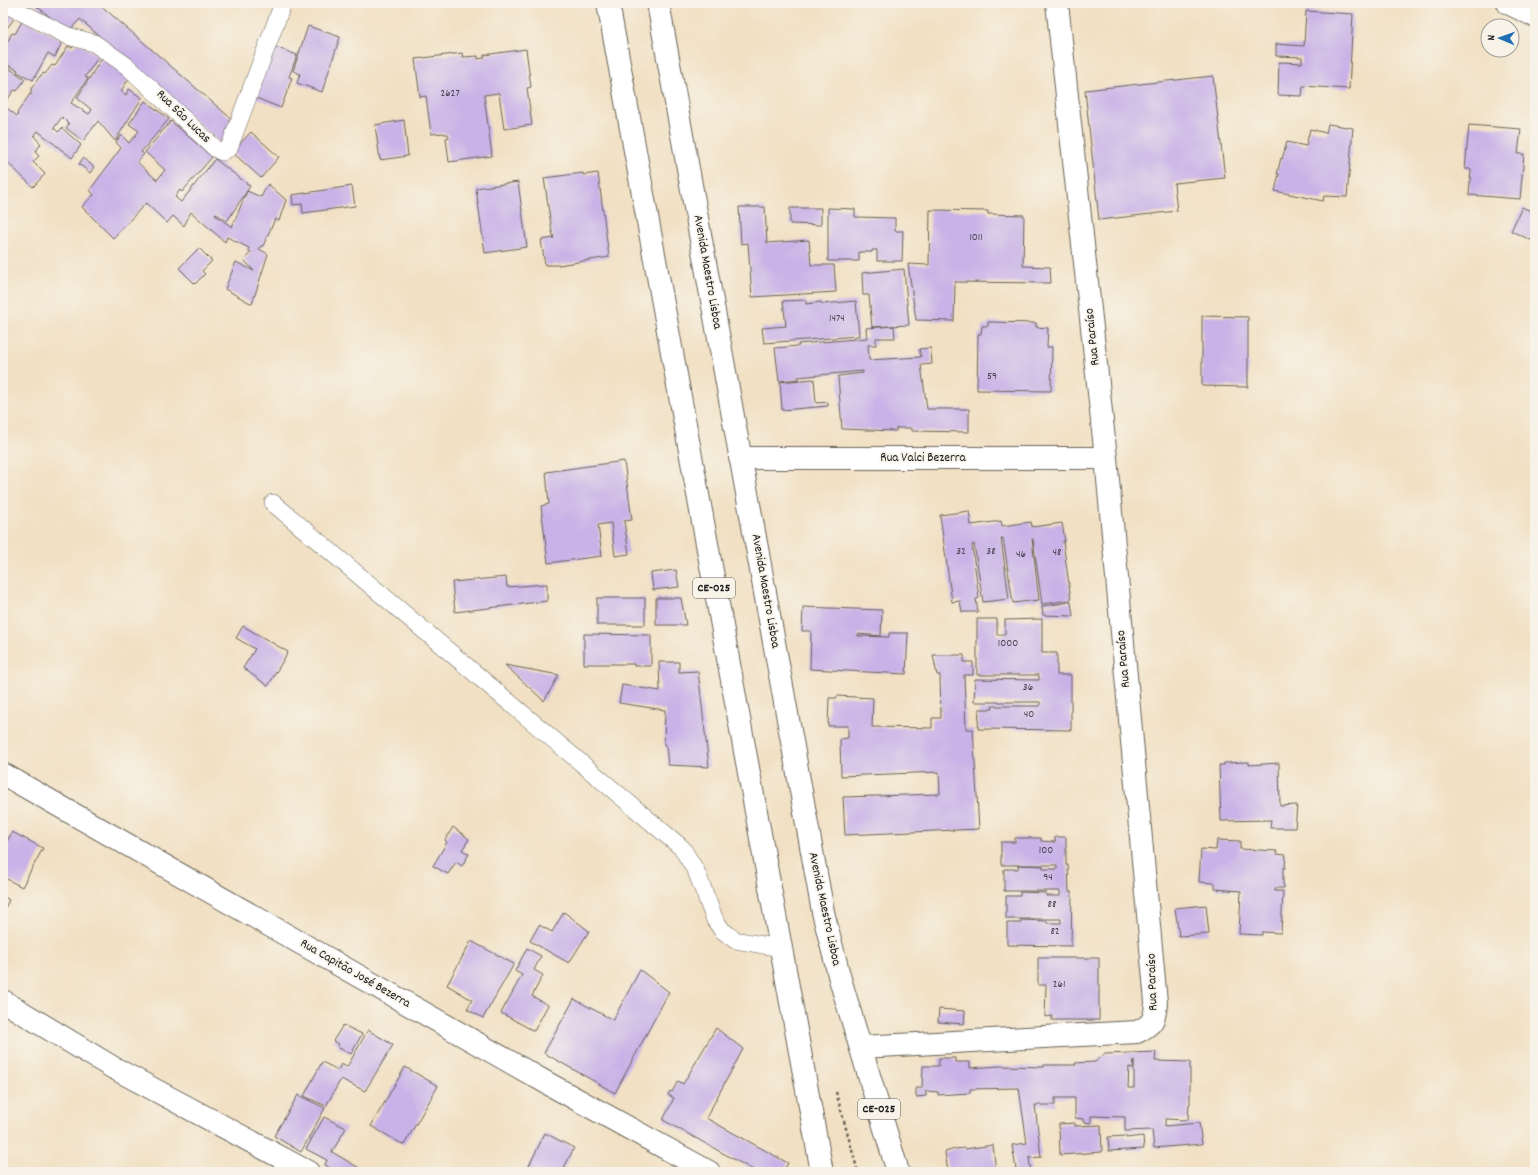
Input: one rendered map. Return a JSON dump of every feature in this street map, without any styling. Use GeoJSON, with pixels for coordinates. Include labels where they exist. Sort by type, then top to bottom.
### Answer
{"type":"FeatureCollection","features":[{"type":"Feature","properties":{"kind":"main road","name":"CE-025"},"geometry":{"type":"LineString","coordinates":[[608,3],[822,1172]]}},
{"type":"Feature","properties":{"kind":"main road","name":"Avenida Maestro Lisboa"},"geometry":{"type":"LineString","coordinates":[[658,3],[823,912],[840,979],[898,1172]]}},
{"type":"Feature","properties":{"kind":"main road","name":"Rua Paraíso"},"geometry":{"type":"LineString","coordinates":[[861,1047],[1137,1032],[1148,1027],[1153,1021],[1155,1014],[1156,1002],[1106,458],[1057,3]]}},
{"type":"Feature","properties":{"kind":"main road"},"geometry":{"type":"LineString","coordinates":[[1508,3],[1535,16]]}},
{"type":"Feature","properties":{"kind":"main road","name":"Rua Valci Bezerra"},"geometry":{"type":"LineString","coordinates":[[740,458],[1106,458]]}},
{"type":"Feature","properties":{"kind":"main road","name":"Rua Capitão José Bezerra"},"geometry":{"type":"LineString","coordinates":[[3,774],[547,1083],[709,1172]]}},
{"type":"Feature","properties":{"kind":"main road"},"geometry":{"type":"LineString","coordinates":[[3,1001],[112,1067],[308,1172]]}},
{"type":"Feature","properties":{"kind":"lane","name":"Rua São Lucas"},"geometry":{"type":"LineString","coordinates":[[3,3],[68,36],[94,43],[127,66],[216,149],[222,152],[229,148],[283,3]]}},
{"type":"Feature","properties":{"kind":"lane"},"geometry":{"type":"LineString","coordinates":[[273,504],[682,848],[696,871],[715,920],[722,930],[735,940],[780,948]]}},
{"type":"Feature","properties":{"kind":"building"},"geometry":{"type":"Polygon","coordinates":[[[33,3],[98,3],[234,121],[225,147],[80,19],[68,32],[33,3]]]}},
{"type":"Feature","properties":{"kind":"building"},"geometry":{"type":"Polygon","coordinates":[[[1306,11],[1353,14],[1349,89],[1303,86],[1302,96],[1278,95],[1279,62],[1302,63],[1302,57],[1276,56],[1276,44],[1304,46],[1306,11]]]}},
{"type":"Feature","properties":{"kind":"building"},"geometry":{"type":"Polygon","coordinates":[[[3,12],[16,16],[3,31],[3,12]]]}},
{"type":"Feature","properties":{"kind":"building"},"geometry":{"type":"Polygon","coordinates":[[[23,20],[63,40],[55,57],[48,53],[33,80],[17,72],[18,70],[3,63],[3,50],[12,33],[15,34],[23,20]]]}},
{"type":"Feature","properties":{"kind":"building"},"geometry":{"type":"Polygon","coordinates":[[[308,26],[340,37],[322,92],[297,83],[300,74],[293,71],[308,26]]]}},
{"type":"Feature","properties":{"kind":"building"},"geometry":{"type":"Polygon","coordinates":[[[78,43],[99,56],[85,77],[88,78],[71,103],[89,114],[92,110],[77,98],[102,58],[130,77],[121,91],[126,95],[129,89],[142,98],[115,141],[98,121],[83,141],[66,128],[69,124],[62,117],[54,128],[58,132],[62,128],[81,145],[72,158],[38,131],[34,136],[41,144],[35,152],[39,156],[33,162],[45,174],[33,187],[3,158],[3,105],[17,116],[17,113],[30,94],[31,95],[31,89],[40,76],[43,73],[45,74],[52,65],[55,66],[68,46],[72,48],[78,43]]]}},
{"type":"Feature","properties":{"kind":"building"},"geometry":{"type":"Polygon","coordinates":[[[270,45],[297,55],[289,77],[292,78],[281,108],[251,96],[270,45]]]}},
{"type":"Feature","properties":{"kind":"building"},"geometry":{"type":"Polygon","coordinates":[[[526,49],[531,87],[527,88],[532,125],[504,129],[499,93],[484,95],[492,156],[449,162],[446,138],[449,137],[448,134],[431,134],[426,96],[420,97],[415,59],[462,53],[463,57],[478,56],[478,59],[484,58],[484,55],[526,49]]]}},
{"type":"Feature","properties":{"kind":"building"},"geometry":{"type":"Polygon","coordinates":[[[3,64],[25,79],[17,91],[14,90],[5,103],[3,102],[3,64]]]}},
{"type":"Feature","properties":{"kind":"building"},"geometry":{"type":"Polygon","coordinates":[[[1213,76],[1225,178],[1174,183],[1177,211],[1099,220],[1085,90],[1213,76]]]}},
{"type":"Feature","properties":{"kind":"building"},"geometry":{"type":"Polygon","coordinates":[[[145,101],[169,119],[141,152],[144,154],[137,162],[157,180],[165,170],[145,152],[171,121],[212,157],[182,192],[180,190],[175,197],[181,202],[215,159],[250,186],[247,191],[261,197],[268,184],[286,200],[279,221],[275,219],[263,246],[259,249],[268,254],[252,304],[225,289],[236,262],[254,271],[244,260],[251,252],[248,251],[249,248],[227,237],[225,242],[191,212],[184,226],[173,216],[167,223],[146,203],[113,238],[82,207],[94,195],[90,190],[121,148],[116,142],[121,135],[129,143],[139,131],[129,124],[145,101]],[[247,191],[227,221],[216,214],[215,215],[232,227],[247,191]]]}},
{"type":"Feature","properties":{"kind":"building"},"geometry":{"type":"Polygon","coordinates":[[[404,120],[408,156],[380,160],[375,125],[404,120]]]}},
{"type":"Feature","properties":{"kind":"building"},"geometry":{"type":"Polygon","coordinates":[[[1328,124],[1353,128],[1347,197],[1324,196],[1323,201],[1275,191],[1279,174],[1277,174],[1287,142],[1306,146],[1310,129],[1326,133],[1328,124]]]}},
{"type":"Feature","properties":{"kind":"building"},"geometry":{"type":"Polygon","coordinates":[[[1469,125],[1521,129],[1518,154],[1524,154],[1520,199],[1469,195],[1471,169],[1465,169],[1469,125]]]}},
{"type":"Feature","properties":{"kind":"building"},"geometry":{"type":"Polygon","coordinates":[[[251,132],[279,157],[261,178],[232,152],[251,132]]]}},
{"type":"Feature","properties":{"kind":"building"},"geometry":{"type":"Polygon","coordinates":[[[83,158],[94,167],[90,173],[79,164],[83,158]]]}},
{"type":"Feature","properties":{"kind":"building"},"geometry":{"type":"Polygon","coordinates":[[[583,173],[583,175],[598,173],[609,257],[559,265],[545,265],[541,240],[554,238],[544,178],[583,173]]]}},
{"type":"Feature","properties":{"kind":"building"},"geometry":{"type":"Polygon","coordinates":[[[518,182],[527,247],[485,253],[476,188],[518,182]]]}},
{"type":"Feature","properties":{"kind":"building"},"geometry":{"type":"Polygon","coordinates":[[[352,186],[355,206],[303,213],[302,204],[293,205],[292,195],[352,186]]]}},
{"type":"Feature","properties":{"kind":"building"},"geometry":{"type":"Polygon","coordinates":[[[739,207],[765,207],[767,243],[809,240],[811,265],[834,265],[836,292],[752,297],[748,243],[741,244],[739,207]]]}},
{"type":"Feature","properties":{"kind":"building"},"geometry":{"type":"Polygon","coordinates":[[[1522,207],[1535,213],[1535,242],[1511,231],[1522,207]]]}},
{"type":"Feature","properties":{"kind":"building"},"geometry":{"type":"Polygon","coordinates":[[[790,208],[821,208],[821,225],[790,224],[790,208]]]}},
{"type":"Feature","properties":{"kind":"building"},"geometry":{"type":"Polygon","coordinates":[[[828,208],[855,209],[855,217],[895,218],[895,231],[903,231],[902,261],[877,261],[877,250],[872,250],[872,252],[859,252],[859,261],[828,261],[828,208]]]}},
{"type":"Feature","properties":{"kind":"building"},"geometry":{"type":"Polygon","coordinates":[[[930,210],[988,211],[988,214],[1024,215],[1023,266],[1050,267],[1051,283],[955,282],[954,321],[916,320],[908,264],[929,265],[930,210]]]}},
{"type":"Feature","properties":{"kind":"building"},"geometry":{"type":"Polygon","coordinates":[[[199,248],[212,261],[202,271],[205,274],[195,284],[179,268],[199,248]]]}},
{"type":"Feature","properties":{"kind":"building"},"geometry":{"type":"Polygon","coordinates":[[[904,269],[909,325],[872,327],[869,295],[863,295],[862,273],[904,269]]]}},
{"type":"Feature","properties":{"kind":"building"},"geometry":{"type":"Polygon","coordinates":[[[806,300],[806,304],[856,301],[859,336],[764,343],[762,328],[786,326],[783,301],[806,300]]]}},
{"type":"Feature","properties":{"kind":"building"},"geometry":{"type":"Polygon","coordinates":[[[1202,316],[1248,317],[1248,387],[1202,386],[1202,316]]]}},
{"type":"Feature","properties":{"kind":"building"},"geometry":{"type":"Polygon","coordinates":[[[988,322],[1036,323],[1036,327],[1048,328],[1047,347],[1052,347],[1051,391],[977,390],[978,334],[981,334],[982,326],[988,326],[988,322]]]}},
{"type":"Feature","properties":{"kind":"building"},"geometry":{"type":"Polygon","coordinates":[[[894,326],[895,338],[876,338],[876,345],[868,345],[869,360],[921,357],[919,349],[931,348],[932,364],[921,365],[927,409],[969,409],[969,432],[912,431],[912,428],[896,428],[896,431],[842,429],[838,376],[863,373],[863,371],[798,377],[799,379],[779,381],[775,348],[799,346],[798,344],[867,338],[866,328],[894,326]]]}},
{"type":"Feature","properties":{"kind":"building"},"geometry":{"type":"Polygon","coordinates":[[[814,379],[816,403],[828,402],[828,406],[782,410],[780,382],[814,379]]]}},
{"type":"Feature","properties":{"kind":"building"},"geometry":{"type":"Polygon","coordinates":[[[624,461],[632,520],[624,521],[629,554],[615,556],[611,523],[598,525],[602,556],[548,563],[541,506],[549,504],[546,472],[624,461]]]}},
{"type":"Feature","properties":{"kind":"building"},"geometry":{"type":"Polygon","coordinates":[[[969,511],[971,525],[1001,521],[1002,526],[1031,522],[1032,527],[1062,523],[1071,600],[1042,604],[1032,539],[1039,600],[1013,603],[1003,538],[1001,538],[1009,599],[983,602],[974,544],[972,545],[979,598],[976,599],[978,612],[962,612],[960,601],[952,602],[940,515],[969,511]]]}},
{"type":"Feature","properties":{"kind":"building"},"geometry":{"type":"Polygon","coordinates":[[[676,570],[679,587],[653,590],[651,573],[676,570]]]}},
{"type":"Feature","properties":{"kind":"building"},"geometry":{"type":"Polygon","coordinates":[[[506,577],[507,587],[547,584],[547,601],[455,612],[452,582],[506,577]]]}},
{"type":"Feature","properties":{"kind":"building"},"geometry":{"type":"Polygon","coordinates":[[[597,598],[645,598],[645,625],[597,625],[597,598]]]}},
{"type":"Feature","properties":{"kind":"building"},"geometry":{"type":"Polygon","coordinates":[[[656,598],[681,598],[686,625],[656,625],[656,598]]]}},
{"type":"Feature","properties":{"kind":"building"},"geometry":{"type":"Polygon","coordinates":[[[1071,602],[1073,616],[1043,615],[1042,606],[1071,602]]]}},
{"type":"Feature","properties":{"kind":"building"},"geometry":{"type":"Polygon","coordinates":[[[803,607],[882,610],[881,636],[858,634],[858,636],[889,637],[889,633],[908,633],[906,674],[810,669],[811,631],[802,631],[803,607]]]}},
{"type":"Feature","properties":{"kind":"building"},"geometry":{"type":"Polygon","coordinates":[[[977,619],[997,619],[997,635],[1005,635],[1005,620],[1042,619],[1042,653],[1057,653],[1057,675],[1071,675],[1071,730],[978,729],[979,709],[993,709],[992,706],[1040,706],[1040,702],[974,702],[975,679],[1039,680],[1039,675],[977,675],[977,619]]]}},
{"type":"Feature","properties":{"kind":"building"},"geometry":{"type":"Polygon","coordinates":[[[243,626],[288,652],[268,686],[243,668],[255,649],[236,638],[243,626]]]}},
{"type":"Feature","properties":{"kind":"building"},"geometry":{"type":"Polygon","coordinates":[[[584,634],[651,635],[651,666],[634,666],[634,664],[584,664],[584,634]]]}},
{"type":"Feature","properties":{"kind":"building"},"geometry":{"type":"Polygon","coordinates":[[[933,655],[964,655],[964,662],[973,662],[973,675],[964,675],[966,729],[973,729],[979,829],[845,835],[843,797],[940,794],[939,772],[841,776],[840,739],[848,738],[848,726],[828,726],[829,698],[837,698],[837,696],[873,698],[872,727],[932,728],[932,718],[941,718],[940,675],[937,675],[933,655]]]}},
{"type":"Feature","properties":{"kind":"building"},"geometry":{"type":"Polygon","coordinates":[[[659,662],[679,662],[679,672],[698,671],[709,767],[668,765],[666,746],[664,745],[665,710],[619,703],[622,685],[660,691],[659,662]]]}},
{"type":"Feature","properties":{"kind":"building"},"geometry":{"type":"Polygon","coordinates":[[[505,665],[559,675],[544,701],[505,665]]]}},
{"type":"Feature","properties":{"kind":"building"},"geometry":{"type":"Polygon","coordinates":[[[1249,762],[1249,765],[1279,763],[1280,806],[1297,805],[1295,828],[1270,828],[1271,820],[1221,821],[1219,765],[1224,765],[1224,763],[1249,762]]]}},
{"type":"Feature","properties":{"kind":"building"},"geometry":{"type":"Polygon","coordinates":[[[453,827],[469,839],[462,850],[469,854],[462,866],[456,862],[448,874],[433,866],[447,842],[445,840],[453,827]]]}},
{"type":"Feature","properties":{"kind":"building"},"geometry":{"type":"Polygon","coordinates":[[[12,832],[43,848],[22,887],[3,877],[3,849],[12,832]]]}},
{"type":"Feature","properties":{"kind":"building"},"geometry":{"type":"Polygon","coordinates":[[[1055,837],[1066,837],[1066,865],[1068,865],[1069,892],[1072,892],[1071,946],[1007,945],[1007,923],[1021,923],[1021,920],[1061,923],[1061,919],[1006,919],[1006,896],[1020,896],[1020,892],[1046,893],[1046,896],[1060,896],[1060,891],[1004,891],[1004,869],[1018,869],[1018,865],[1001,865],[1001,842],[1015,842],[1015,838],[1041,838],[1041,841],[1055,842],[1055,837]],[[1018,865],[1043,866],[1043,869],[1057,869],[1057,865],[1018,865]]]}},
{"type":"Feature","properties":{"kind":"building"},"geometry":{"type":"Polygon","coordinates":[[[1217,840],[1240,841],[1240,849],[1277,851],[1277,854],[1286,855],[1285,868],[1283,868],[1284,888],[1275,888],[1275,891],[1283,891],[1281,933],[1262,932],[1262,935],[1239,934],[1241,891],[1215,889],[1215,883],[1199,882],[1201,849],[1216,850],[1217,840]]]}},
{"type":"Feature","properties":{"kind":"building"},"geometry":{"type":"Polygon","coordinates":[[[3,896],[9,900],[3,912],[3,896]]]}},
{"type":"Feature","properties":{"kind":"building"},"geometry":{"type":"Polygon","coordinates":[[[1206,905],[1209,934],[1179,936],[1175,908],[1206,905]]]}},
{"type":"Feature","properties":{"kind":"building"},"geometry":{"type":"Polygon","coordinates":[[[564,912],[589,931],[569,963],[530,941],[539,925],[552,932],[564,912]]]}},
{"type":"Feature","properties":{"kind":"building"},"geometry":{"type":"Polygon","coordinates":[[[471,941],[514,964],[483,1018],[467,1009],[472,1000],[447,985],[471,941]]]}},
{"type":"Feature","properties":{"kind":"building"},"geometry":{"type":"Polygon","coordinates":[[[527,948],[541,956],[534,970],[543,975],[532,996],[548,1005],[534,1031],[501,1013],[522,975],[515,971],[527,948]]]}},
{"type":"Feature","properties":{"kind":"building"},"geometry":{"type":"Polygon","coordinates":[[[1038,958],[1099,958],[1099,1020],[1052,1020],[1052,1016],[1045,1017],[1046,985],[1038,985],[1038,958]]]}},
{"type":"Feature","properties":{"kind":"building"},"geometry":{"type":"Polygon","coordinates":[[[640,970],[669,992],[615,1093],[544,1053],[574,999],[613,1020],[640,970]]]}},
{"type":"Feature","properties":{"kind":"building"},"geometry":{"type":"Polygon","coordinates":[[[939,1009],[965,1011],[964,1024],[938,1022],[939,1009]]]}},
{"type":"Feature","properties":{"kind":"building"},"geometry":{"type":"Polygon","coordinates":[[[343,1025],[362,1034],[351,1054],[337,1047],[339,1044],[333,1041],[343,1025]]]}},
{"type":"Feature","properties":{"kind":"building"},"geometry":{"type":"Polygon","coordinates":[[[716,1028],[743,1049],[706,1118],[788,1163],[783,1172],[757,1172],[663,1120],[674,1098],[668,1095],[670,1091],[672,1092],[678,1081],[683,1084],[716,1028]]]}},
{"type":"Feature","properties":{"kind":"building"},"geometry":{"type":"Polygon","coordinates":[[[368,1030],[393,1045],[365,1091],[341,1079],[326,1106],[304,1096],[322,1062],[338,1070],[341,1064],[347,1067],[368,1030]]]}},
{"type":"Feature","properties":{"kind":"building"},"geometry":{"type":"Polygon","coordinates":[[[1156,1052],[1155,1061],[1190,1062],[1190,1104],[1188,1120],[1165,1119],[1165,1126],[1199,1123],[1202,1144],[1154,1148],[1152,1130],[1125,1131],[1125,1117],[1091,1116],[1091,1123],[1083,1122],[1083,1119],[1075,1118],[1075,1098],[1055,1098],[1055,1105],[1035,1105],[1041,1157],[1029,1158],[1031,1172],[1012,1172],[1012,1170],[1016,1169],[1012,1145],[1027,1143],[1019,1088],[970,1089],[970,1093],[938,1095],[938,1092],[926,1091],[926,1096],[916,1097],[916,1088],[922,1088],[923,1066],[939,1066],[939,1058],[955,1058],[955,1062],[970,1062],[970,1068],[1000,1066],[1044,1067],[1044,1065],[1076,1065],[1075,1063],[1095,1062],[1105,1054],[1156,1052]],[[1134,1060],[1133,1068],[1129,1067],[1128,1088],[1134,1088],[1134,1060]]]}},
{"type":"Feature","properties":{"kind":"building"},"geometry":{"type":"Polygon","coordinates":[[[405,1067],[438,1086],[404,1145],[371,1126],[405,1067]]]}},
{"type":"Feature","properties":{"kind":"building"},"geometry":{"type":"Polygon","coordinates":[[[298,1095],[325,1108],[301,1152],[274,1136],[298,1095]]]}},
{"type":"Feature","properties":{"kind":"building"},"geometry":{"type":"Polygon","coordinates":[[[324,1117],[346,1128],[332,1152],[366,1172],[337,1172],[325,1165],[327,1160],[306,1149],[324,1117]]]}},
{"type":"Feature","properties":{"kind":"building"},"geometry":{"type":"Polygon","coordinates":[[[1075,1123],[1075,1126],[1101,1125],[1102,1152],[1060,1155],[1059,1124],[1075,1123]]]}},
{"type":"Feature","properties":{"kind":"building"},"geometry":{"type":"Polygon","coordinates":[[[545,1133],[574,1148],[562,1172],[526,1172],[545,1133]]]}},
{"type":"Feature","properties":{"kind":"building"},"geometry":{"type":"Polygon","coordinates":[[[1126,1136],[1126,1138],[1143,1136],[1144,1149],[1109,1151],[1108,1137],[1126,1136]]]}},
{"type":"Feature","properties":{"kind":"building"},"geometry":{"type":"Polygon","coordinates":[[[993,1145],[996,1172],[948,1172],[945,1152],[955,1149],[993,1145]]]}}]}
